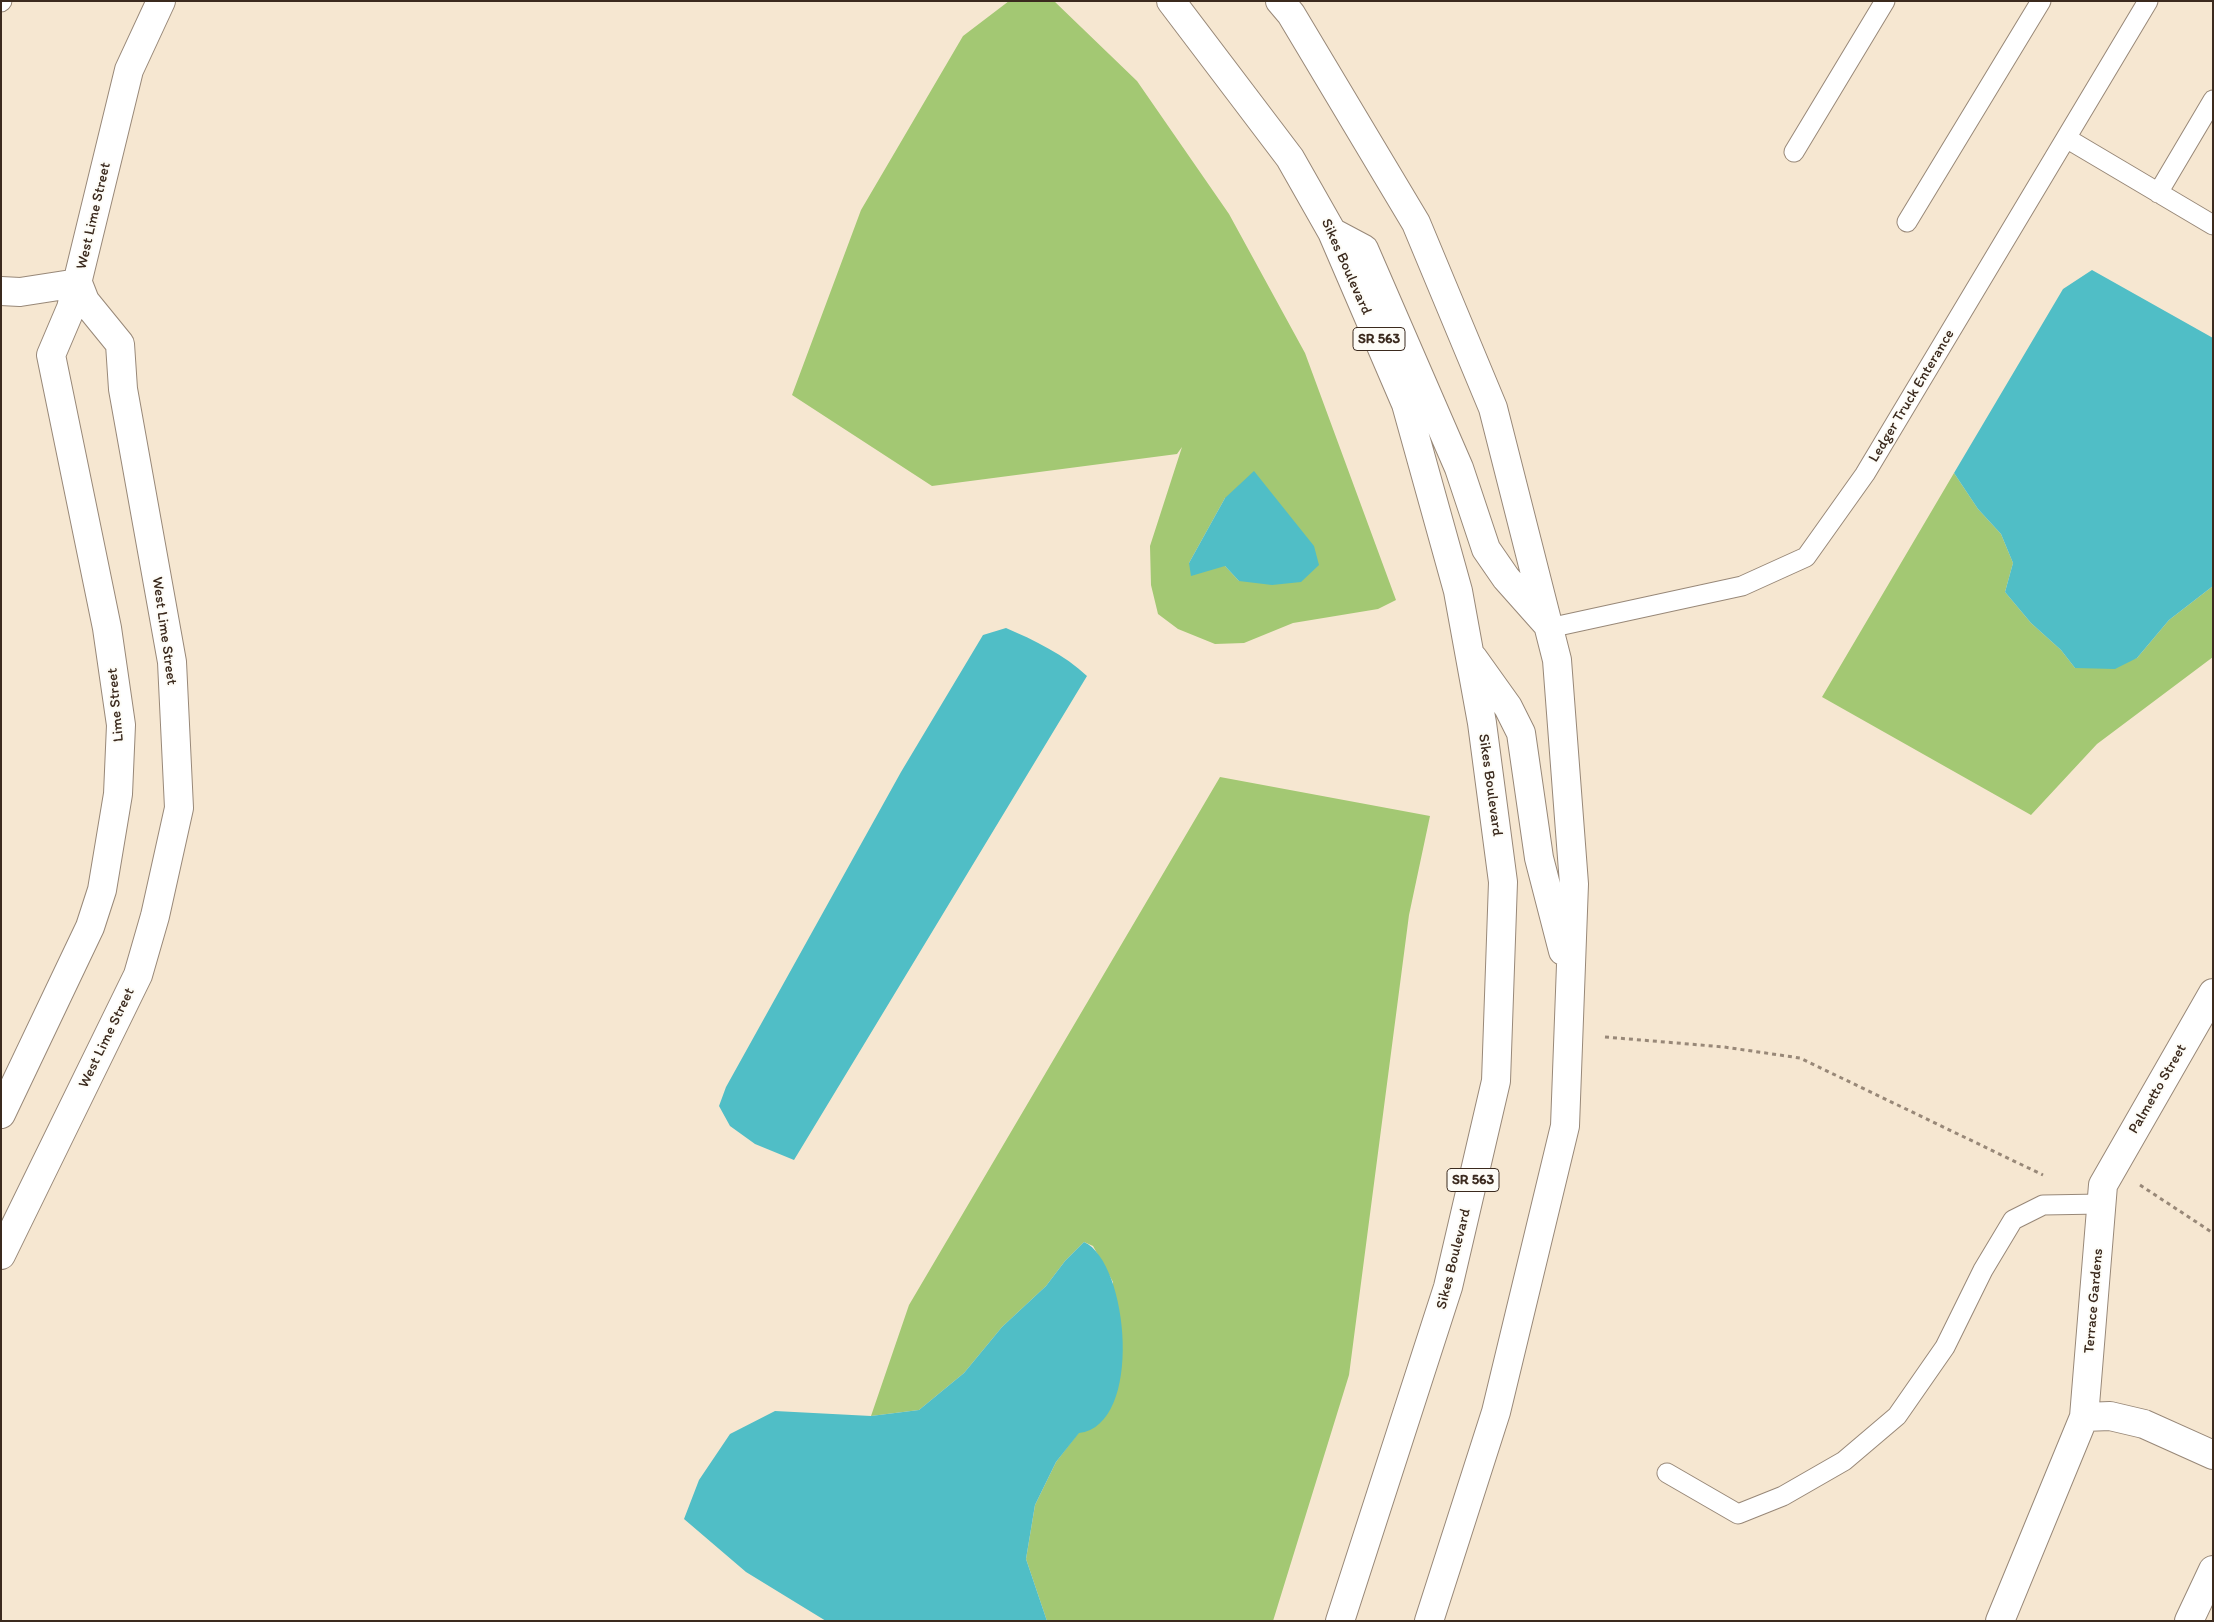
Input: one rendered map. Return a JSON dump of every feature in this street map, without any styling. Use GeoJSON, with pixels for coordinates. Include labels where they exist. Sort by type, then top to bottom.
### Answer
{"type":"FeatureCollection","features":[{"type":"Feature","properties":{"kind":"main road","name":"West Lime Street"},"geometry":{"type":"LineString","coordinates":[[1,1255],[138,975],[156,916],[178,808],[172,662],[123,389],[120,344],[85,301],[78,283],[129,70],[161,1]]}},
{"type":"Feature","properties":{"kind":"main road","name":"Sikes Boulevard"},"geometry":{"type":"LineString","coordinates":[[1171,1],[1290,158],[1332,232],[1406,404],[1458,591],[1482,723],[1503,882],[1496,1081],[1448,1287],[1340,1621]]}},
{"type":"Feature","properties":{"kind":"main road"},"geometry":{"type":"LineString","coordinates":[[1280,1],[1291,14],[1416,223],[1493,408],[1557,660],[1574,884],[1565,1126],[1496,1412],[1429,1621]]}},
{"type":"Feature","properties":{"kind":"main road"},"geometry":{"type":"LineString","coordinates":[[1332,232],[1364,248],[1459,468],[1486,549],[1506,578],[1549,628]]}},
{"type":"Feature","properties":{"kind":"main road"},"geometry":{"type":"LineString","coordinates":[[1,292],[20,292],[78,283]]}},
{"type":"Feature","properties":{"kind":"main road","name":"Lime Street"},"geometry":{"type":"LineString","coordinates":[[1,1114],[90,927],[102,890],[118,794],[121,725],[107,628],[51,355],[71,308],[78,283]]}},
{"type":"Feature","properties":{"kind":"main road"},"geometry":{"type":"LineString","coordinates":[[1469,652],[1508,707],[1522,733],[1539,858],[1571,979]]}},
{"type":"Feature","properties":{"kind":"main road","name":"Palmetto Street"},"geometry":{"type":"LineString","coordinates":[[2102,1194],[2213,993]]}},
{"type":"Feature","properties":{"kind":"main road","name":"Terrace Gardens"},"geometry":{"type":"LineString","coordinates":[[2000,1621],[2084,1417],[2102,1194]]}},
{"type":"Feature","properties":{"kind":"main road"},"geometry":{"type":"LineString","coordinates":[[2084,1417],[2110,1416],[2144,1424],[2213,1456]]}},
{"type":"Feature","properties":{"kind":"main road"},"geometry":{"type":"LineString","coordinates":[[2189,1621],[2213,1570]]}},
{"type":"Feature","properties":{"kind":"lane"},"geometry":{"type":"LineString","coordinates":[[1794,152],[1885,1]]}},
{"type":"Feature","properties":{"kind":"lane"},"geometry":{"type":"LineString","coordinates":[[1907,222],[2041,1]]}},
{"type":"Feature","properties":{"kind":"lane","name":"Ledger Truck Enterance"},"geometry":{"type":"LineString","coordinates":[[1549,628],[1742,586],[1806,557],[1865,474],[2148,1]]}},
{"type":"Feature","properties":{"kind":"lane"},"geometry":{"type":"LineString","coordinates":[[2158,192],[2213,100]]}},
{"type":"Feature","properties":{"kind":"lane"},"geometry":{"type":"LineString","coordinates":[[2066,138],[2213,225]]}},
{"type":"Feature","properties":{"kind":"lane"},"geometry":{"type":"LineString","coordinates":[[1667,1473],[1738,1514],[1783,1496],[1844,1461],[1903,1409],[1945,1347],[1982,1270],[2013,1220],[2043,1205],[2102,1194]]}},
{"type":"Feature","properties":{"kind":"path"},"geometry":{"type":"LineString","coordinates":[[1606,1037],[1724,1047],[1800,1058],[2047,1177]]}},
{"type":"Feature","properties":{"kind":"path"},"geometry":{"type":"LineString","coordinates":[[2102,1194],[2140,1184],[2213,1232]]}},
{"type":"Feature","properties":{"kind":"green space"},"geometry":{"type":"Polygon","coordinates":[[[1009,1],[1054,1],[1137,81],[1229,214],[1305,353],[1396,600],[1378,609],[1293,623],[1244,643],[1215,644],[1178,629],[1158,614],[1151,585],[1150,546],[1182,447],[1177,454],[932,486],[792,395],[861,210],[963,36],[1009,1]],[[1225,498],[1189,563],[1225,566],[1239,581],[1225,498]]]}},
{"type":"Feature","properties":{"kind":"green space"},"geometry":{"type":"Polygon","coordinates":[[[1954,473],[1978,509],[2001,534],[2013,563],[2005,592],[2031,623],[2061,650],[2075,668],[2137,658],[2169,620],[2213,586],[2213,657],[2097,744],[2031,815],[1822,697],[1954,473]]]}},
{"type":"Feature","properties":{"kind":"green space"},"geometry":{"type":"Polygon","coordinates":[[[1220,777],[1430,816],[1409,915],[1349,1375],[1273,1621],[1047,1621],[1026,1559],[1035,1505],[1056,1462],[1079,1432],[1113,1282],[1093,1246],[1084,1242],[1065,1261],[1046,1286],[1002,1327],[964,1373],[919,1410],[871,1416],[909,1305],[1220,777]]]}},
{"type":"Feature","properties":{"kind":"water"},"geometry":{"type":"Polygon","coordinates":[[[2092,270],[2213,338],[2213,586],[2169,620],[2137,658],[2115,669],[2075,668],[2061,650],[2031,623],[2005,592],[2013,563],[2001,534],[1978,509],[1954,473],[2063,289],[2092,270]]]}},
{"type":"Feature","properties":{"kind":"water"},"geometry":{"type":"Polygon","coordinates":[[[1254,471],[1314,546],[1319,565],[1301,582],[1272,585],[1239,581],[1225,566],[1191,576],[1189,563],[1225,498],[1254,471]]]}},
{"type":"Feature","properties":{"kind":"water"},"geometry":{"type":"Polygon","coordinates":[[[1006,628],[1059,655],[1087,676],[794,1160],[755,1144],[730,1126],[719,1106],[726,1087],[901,772],[983,635],[1006,628]]]}},
{"type":"Feature","properties":{"kind":"water"},"geometry":{"type":"Polygon","coordinates":[[[1084,1242],[1099,1256],[1111,1279],[1119,1309],[1123,1342],[1121,1375],[1114,1403],[1100,1424],[1079,1433],[1056,1462],[1035,1505],[1026,1559],[1047,1621],[826,1621],[746,1572],[684,1519],[699,1480],[730,1434],[775,1411],[871,1416],[919,1410],[964,1373],[1002,1327],[1046,1286],[1065,1261],[1084,1242]]]}}]}
